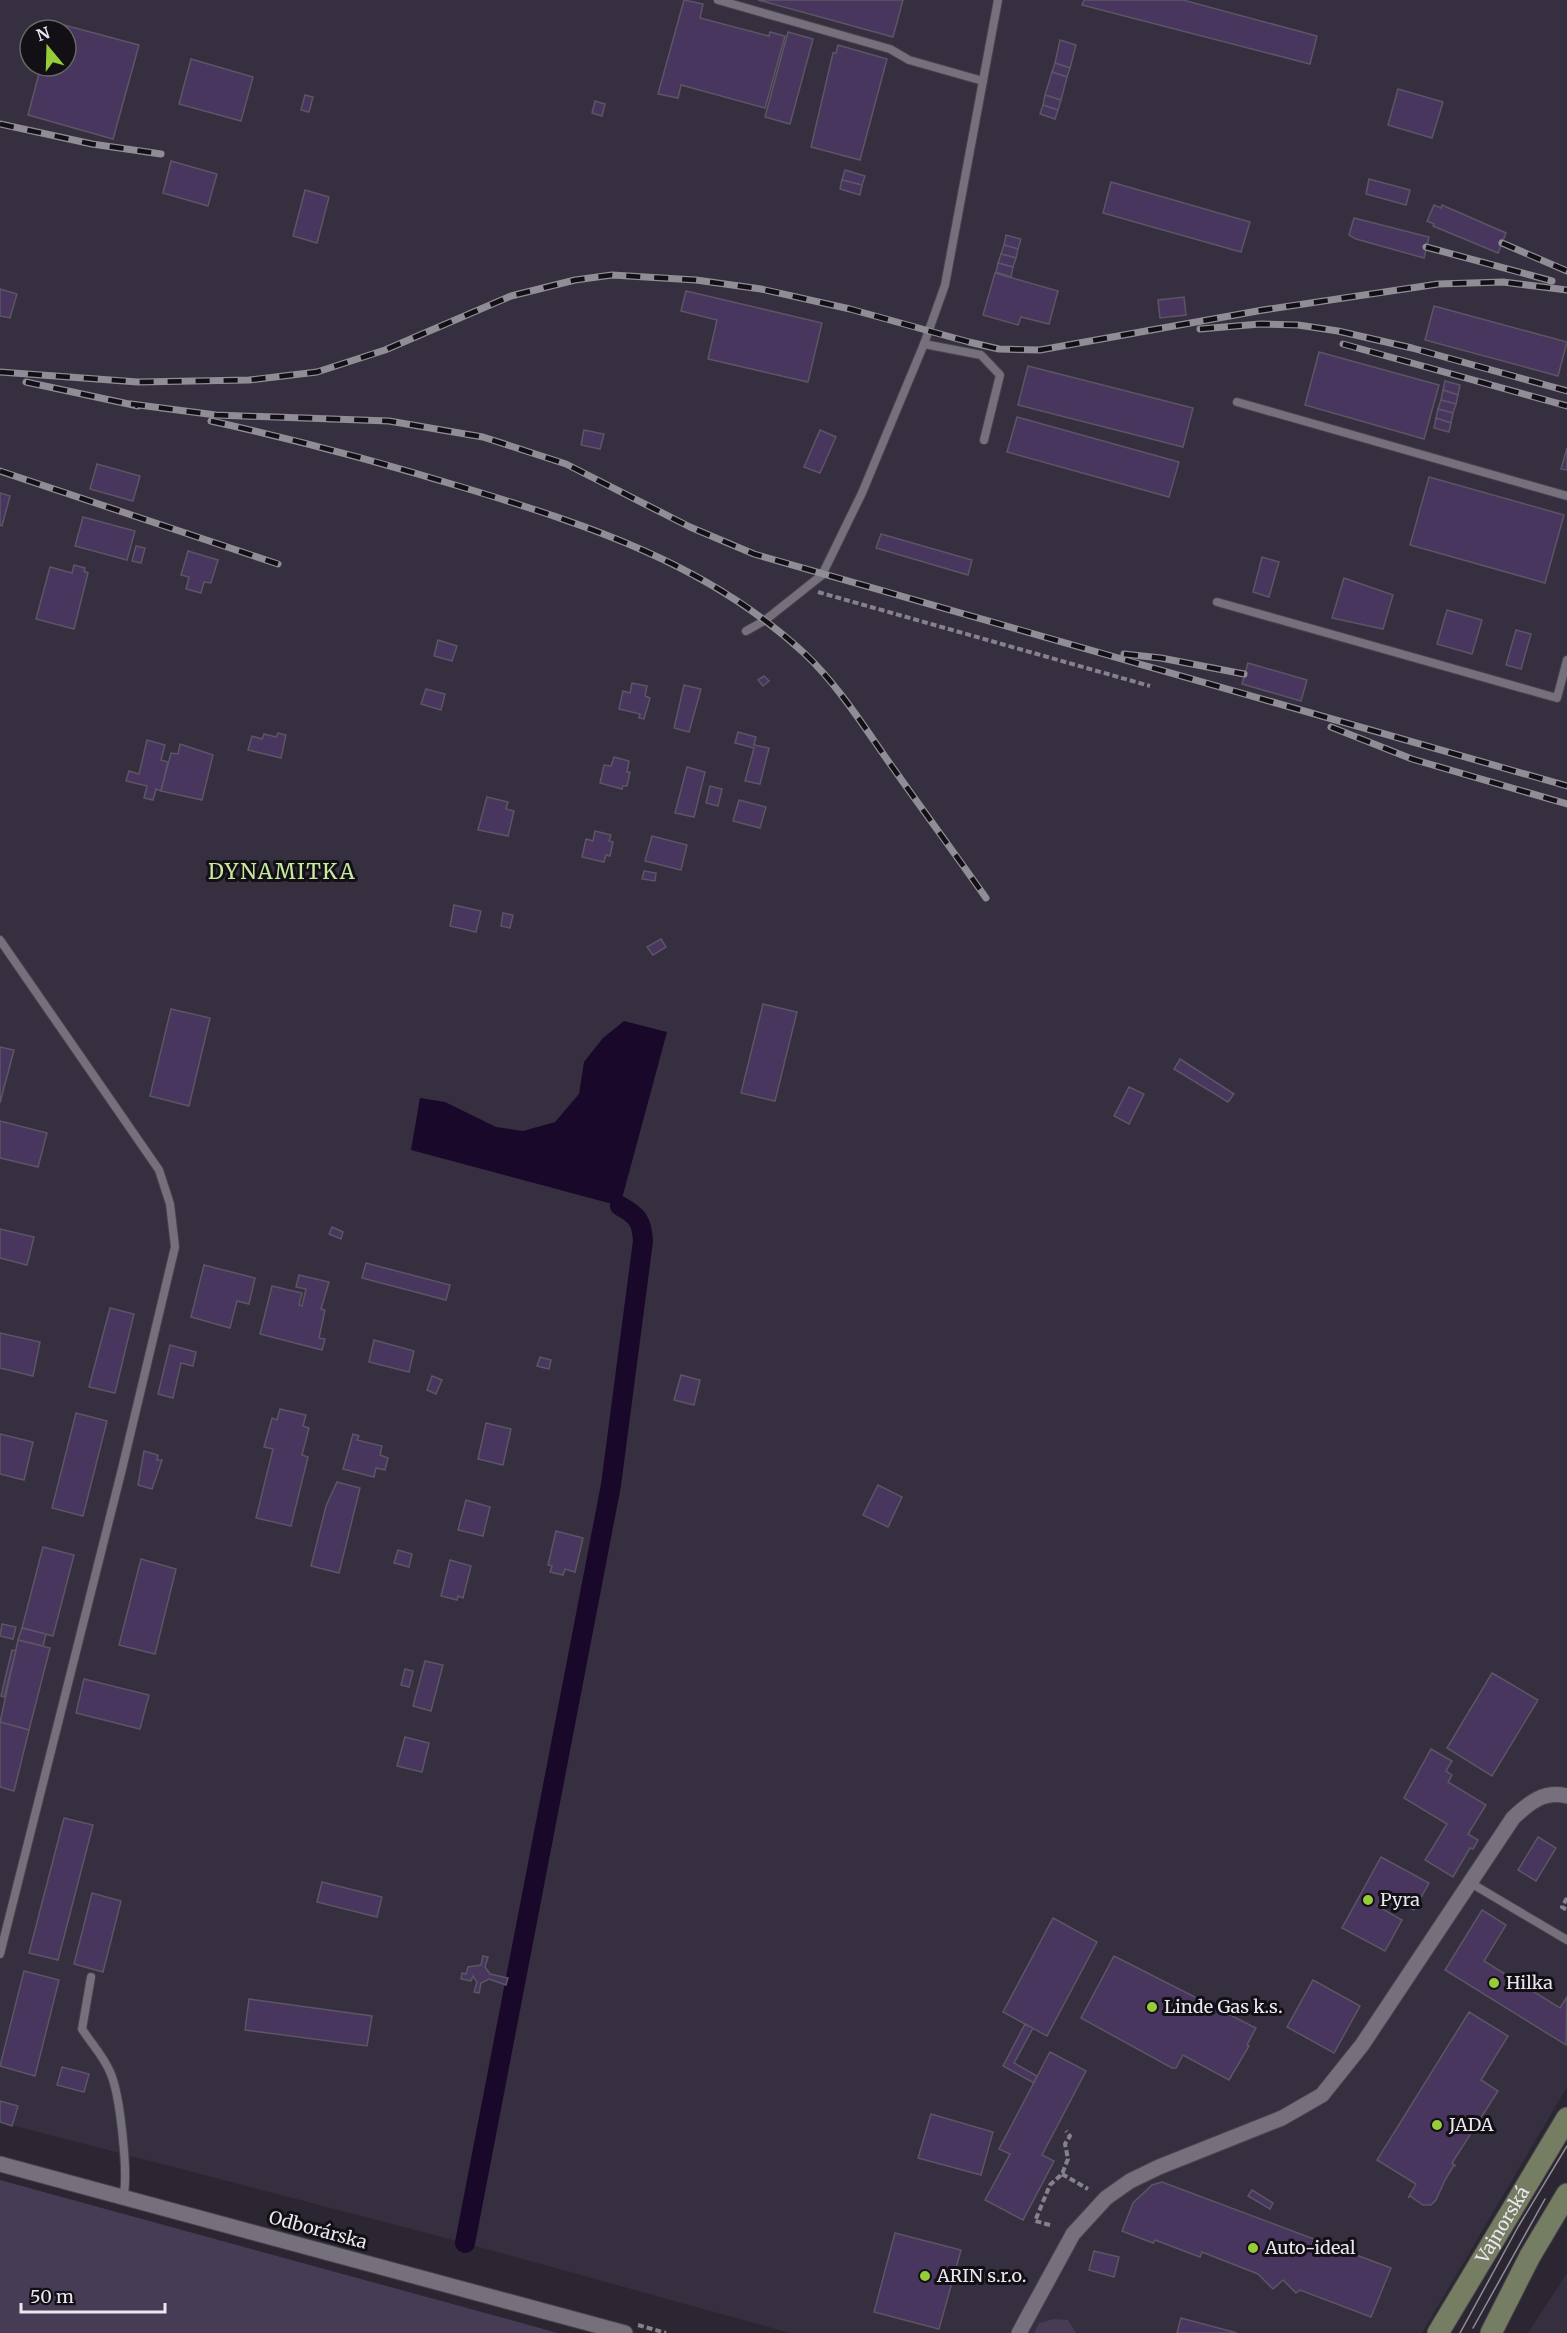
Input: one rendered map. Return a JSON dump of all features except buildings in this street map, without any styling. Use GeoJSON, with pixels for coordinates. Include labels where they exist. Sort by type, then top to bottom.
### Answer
{"type":"FeatureCollection","features":[{"type":"Feature","properties":{"kind":"main road","name":"Vajnorská"},"geometry":{"type":"LineString","coordinates":[[1438,2333],[1567,2118]]}},
{"type":"Feature","properties":{"kind":"main road"},"geometry":{"type":"LineString","coordinates":[[1491,2333],[1525,2265],[1567,2194]]}},
{"type":"Feature","properties":{"kind":"street"},"geometry":{"type":"LineString","coordinates":[[1020,2333],[1073,2234],[1106,2198],[1130,2181],[1159,2167],[1282,2118],[1322,2095],[1362,2045],[1513,1818],[1523,1808],[1544,1796],[1555,1794],[1567,1796]]}},
{"type":"Feature","properties":{"kind":"street","name":"Odborárska"},"geometry":{"type":"LineString","coordinates":[[0,2164],[625,2333]]}},
{"type":"Feature","properties":{"kind":"lane"},"geometry":{"type":"LineString","coordinates":[[718,0],[890,49],[909,60],[983,81]]}},
{"type":"Feature","properties":{"kind":"lane"},"geometry":{"type":"LineString","coordinates":[[746,631],[822,575],[852,514],[924,344],[945,285],[998,0]]}},
{"type":"Feature","properties":{"kind":"lane"},"geometry":{"type":"LineString","coordinates":[[924,344],[981,355],[1000,375],[984,440]]}},
{"type":"Feature","properties":{"kind":"lane"},"geometry":{"type":"LineString","coordinates":[[1237,402],[1567,496]]}},
{"type":"Feature","properties":{"kind":"lane"},"geometry":{"type":"LineString","coordinates":[[1217,602],[1557,698],[1567,660]]}},
{"type":"Feature","properties":{"kind":"lane"},"geometry":{"type":"LineString","coordinates":[[0,940],[159,1170],[170,1204],[175,1247],[117,1491],[0,1954]]}},
{"type":"Feature","properties":{"kind":"lane"},"geometry":{"type":"LineString","coordinates":[[1466,1887],[1567,1940]]}},
{"type":"Feature","properties":{"kind":"lane"},"geometry":{"type":"LineString","coordinates":[[91,1977],[82,2029],[111,2073],[125,2156],[126,2187],[123,2198]]}},
{"type":"Feature","properties":{"kind":"path"},"geometry":{"type":"LineString","coordinates":[[806,589],[1150,686]]}},
{"type":"Feature","properties":{"kind":"path"},"geometry":{"type":"LineString","coordinates":[[1567,1898],[1562,1907],[1567,1910]]}},
{"type":"Feature","properties":{"kind":"path"},"geometry":{"type":"LineString","coordinates":[[1050,2225],[1035,2221],[1050,2185],[1062,2174],[1068,2159],[1065,2144],[1070,2136],[1066,2131]]}},
{"type":"Feature","properties":{"kind":"path"},"geometry":{"type":"LineString","coordinates":[[1062,2174],[1088,2189]]}},
{"type":"Feature","properties":{"kind":"shaded area"},"geometry":{"type":"Polygon","coordinates":[[[0,0],[1567,0],[1567,2087],[1422,2333],[790,2333],[465,2243],[0,2122],[0,0]]]}},
{"type":"Feature","properties":{"kind":"shaded area"},"geometry":{"type":"Polygon","coordinates":[[[624,1021],[667,1032],[620,1206],[411,1150],[420,1098],[445,1102],[496,1127],[523,1131],[555,1122],[579,1094],[584,1062],[603,1038],[624,1021]]]}},
{"type":"Feature","properties":{"kind":"shaded area"},"geometry":{"type":"Polygon","coordinates":[[[0,2180],[558,2333],[0,2333],[0,2180]]]}},
{"type":"Feature","properties":{"kind":"shaded area"},"geometry":{"type":"Polygon","coordinates":[[[1567,2273],[1567,2333],[1528,2333],[1567,2273]]]}},
{"type":"Feature","properties":{"kind":"shaded area"},"geometry":{"type":"Polygon","coordinates":[[[1054,2319],[1068,2320],[1076,2333],[1034,2333],[1039,2323],[1054,2319]]]}},
{"type":"Feature","properties":{"kind":"waterway"},"geometry":{"type":"LineString","coordinates":[[465,2243],[611,1485],[643,1241],[638,1219],[620,1206]]}},
{"type":"Feature","properties":{"kind":"tram line"},"geometry":{"type":"LineString","coordinates":[[1460,2333],[1518,2227],[1567,2146]]}},
{"type":"Feature","properties":{"kind":"tram line"},"geometry":{"type":"LineString","coordinates":[[1473,2328],[1545,2199]]}},
{"type":"Feature","properties":{"kind":"railway"},"geometry":{"type":"LineString","coordinates":[[0,124],[92,144],[161,154]]}},
{"type":"Feature","properties":{"kind":"railway"},"geometry":{"type":"LineString","coordinates":[[1502,243],[1567,271]]}},
{"type":"Feature","properties":{"kind":"railway"},"geometry":{"type":"LineString","coordinates":[[1426,247],[1552,281]]}},
{"type":"Feature","properties":{"kind":"railway"},"geometry":{"type":"LineString","coordinates":[[0,372],[138,382],[249,380],[317,372],[385,350],[511,296],[575,280],[612,275],[696,280],[761,289],[850,309],[999,349],[1040,350],[1263,310],[1438,284],[1503,282],[1567,290]]}},
{"type":"Feature","properties":{"kind":"railway"},"geometry":{"type":"LineString","coordinates":[[1200,329],[1260,324],[1298,325],[1338,331],[1412,348],[1567,391]]}},
{"type":"Feature","properties":{"kind":"railway"},"geometry":{"type":"LineString","coordinates":[[1343,344],[1567,406]]}},
{"type":"Feature","properties":{"kind":"railway"},"geometry":{"type":"LineString","coordinates":[[26,382],[138,406]]}},
{"type":"Feature","properties":{"kind":"railway"},"geometry":{"type":"LineString","coordinates":[[131,404],[216,415],[389,421],[483,437],[566,464],[690,527],[754,554],[1567,786]]}},
{"type":"Feature","properties":{"kind":"railway"},"geometry":{"type":"LineString","coordinates":[[211,421],[370,460],[556,517],[645,551],[687,571],[728,595],[767,622],[804,653],[827,677],[858,717],[986,898]]}},
{"type":"Feature","properties":{"kind":"railway"},"geometry":{"type":"LineString","coordinates":[[0,471],[278,564]]}},
{"type":"Feature","properties":{"kind":"railway"},"geometry":{"type":"LineString","coordinates":[[1124,654],[1161,658],[1244,674]]}},
{"type":"Feature","properties":{"kind":"railway"},"geometry":{"type":"LineString","coordinates":[[1331,727],[1412,759],[1567,804]]}},
{"type":"Feature","properties":{"kind":"place","name":"Pyra"},"geometry":{"type":"Point","coordinates":[1368,1900]}},
{"type":"Feature","properties":{"kind":"place","name":"Hilka"},"geometry":{"type":"Point","coordinates":[1494,1983]}},
{"type":"Feature","properties":{"kind":"place","name":"Linde Gas k.s."},"geometry":{"type":"Point","coordinates":[1152,2007]}},
{"type":"Feature","properties":{"kind":"place","name":"JADA"},"geometry":{"type":"Point","coordinates":[1437,2125]}},
{"type":"Feature","properties":{"kind":"place","name":"Auto-ideal"},"geometry":{"type":"Point","coordinates":[1253,2248]}},
{"type":"Feature","properties":{"kind":"place","name":"ARIN s.r.o."},"geometry":{"type":"Point","coordinates":[925,2276]}},
{"type":"Feature","properties":{"kind":"district","name":"DYNAMITKA"},"geometry":{"type":"Point","coordinates":[282,872]}}]}
